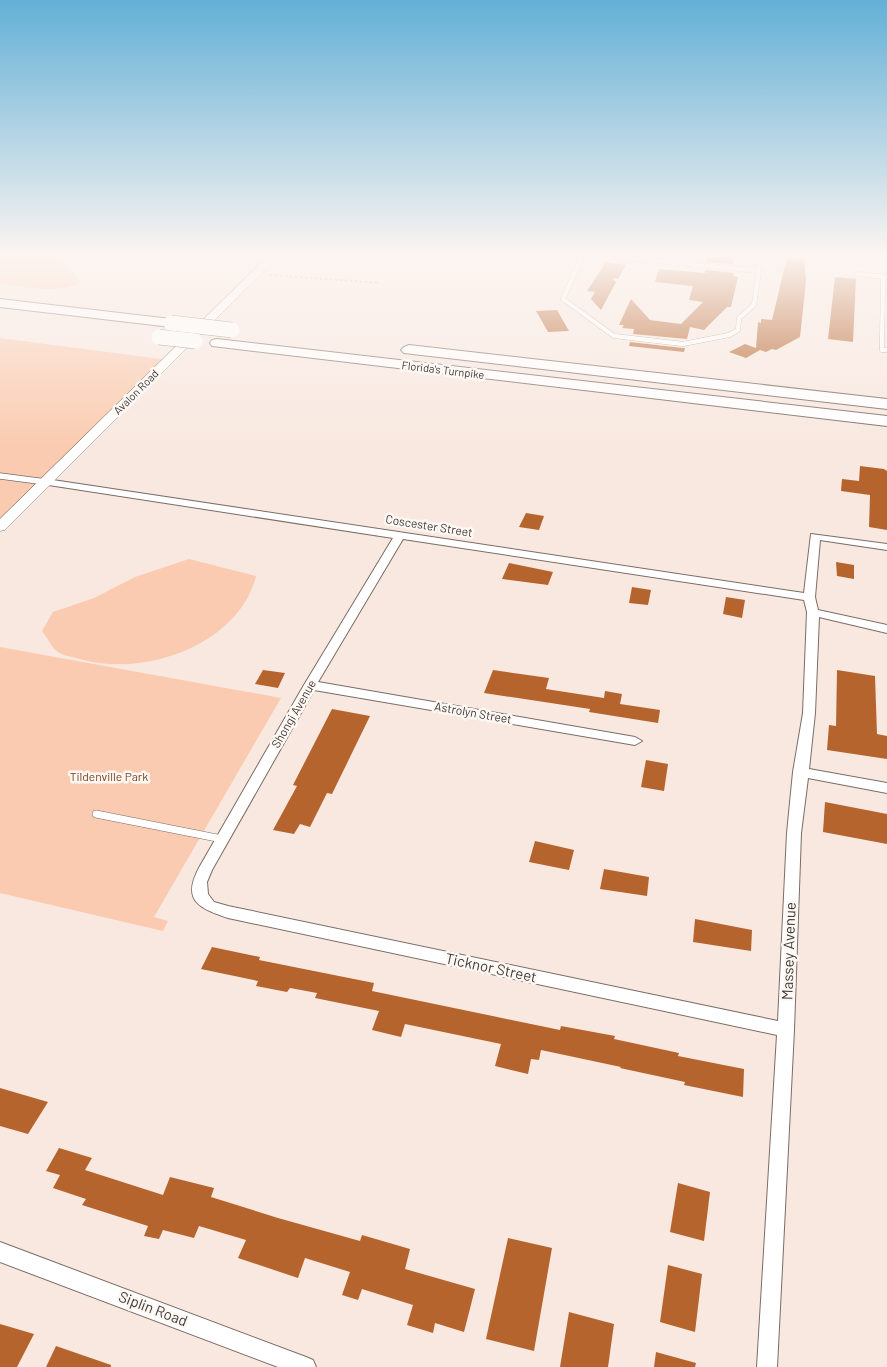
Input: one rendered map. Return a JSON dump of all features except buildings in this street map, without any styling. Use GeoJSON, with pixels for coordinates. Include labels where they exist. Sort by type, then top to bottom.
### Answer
{"type":"FeatureCollection","features":[{"type":"Feature","properties":{"kind":"highway","name":"Florida's Turnpike"},"geometry":{"type":"LineString","coordinates":[[152,321],[887,404]]}},
{"type":"Feature","properties":{"kind":"highway","name":"Florida's Turnpike"},"geometry":{"type":"LineString","coordinates":[[154,336],[887,421]]}},
{"type":"Feature","properties":{"kind":"main road","name":"Avalon Road"},"geometry":{"type":"LineString","coordinates":[[0,527],[210,321]]}},
{"type":"Feature","properties":{"kind":"street","name":"Coscester Street"},"geometry":{"type":"LineString","coordinates":[[46,482],[808,597]]}},
{"type":"Feature","properties":{"kind":"street","name":"Shongi Avenue"},"geometry":{"type":"LineString","coordinates":[[200,896],[200,882],[222,840],[310,685],[400,535]]}},
{"type":"Feature","properties":{"kind":"street","name":"Massey Avenue"},"geometry":{"type":"LineString","coordinates":[[767,1367],[786,1030],[794,833],[800,772],[809,713],[812,612],[808,597],[815,536],[887,547]]}},
{"type":"Feature","properties":{"kind":"street"},"geometry":{"type":"LineString","coordinates":[[812,612],[887,629]]}},
{"type":"Feature","properties":{"kind":"street","name":"Astrolyn Street"},"geometry":{"type":"LineString","coordinates":[[310,685],[635,741]]}},
{"type":"Feature","properties":{"kind":"street"},"geometry":{"type":"LineString","coordinates":[[800,772],[887,788]]}},
{"type":"Feature","properties":{"kind":"street","name":"Ticknor Street"},"geometry":{"type":"LineString","coordinates":[[200,896],[209,906],[228,912],[786,1030]]}},
{"type":"Feature","properties":{"kind":"street","name":"Siplin Road"},"geometry":{"type":"LineString","coordinates":[[0,1252],[306,1367]]}},
{"type":"Feature","properties":{"kind":"lane"},"geometry":{"type":"LineString","coordinates":[[593,321],[614,336],[683,344],[729,335],[738,330],[739,321]]}},
{"type":"Feature","properties":{"kind":"lane"},"geometry":{"type":"LineString","coordinates":[[884,321],[884,350]]}},
{"type":"Feature","properties":{"kind":"lane"},"geometry":{"type":"LineString","coordinates":[[0,476],[46,482]]}},
{"type":"Feature","properties":{"kind":"lane"},"geometry":{"type":"LineString","coordinates":[[96,814],[222,840]]}},
{"type":"Feature","properties":{"kind":"green space"},"geometry":{"type":"Polygon","coordinates":[[[0,338],[168,360],[0,527],[0,338]]]}},
{"type":"Feature","properties":{"kind":"green space"},"geometry":{"type":"Polygon","coordinates":[[[189,559],[256,576],[246,600],[230,621],[209,638],[185,650],[159,659],[132,664],[105,664],[60,653],[42,631],[53,612],[94,598],[135,577],[189,559]]]}},
{"type":"Feature","properties":{"kind":"green space","name":"Tildenville Park"},"geometry":{"type":"Polygon","coordinates":[[[0,647],[281,698],[154,917],[168,921],[163,931],[0,893],[0,647]]]}}]}
